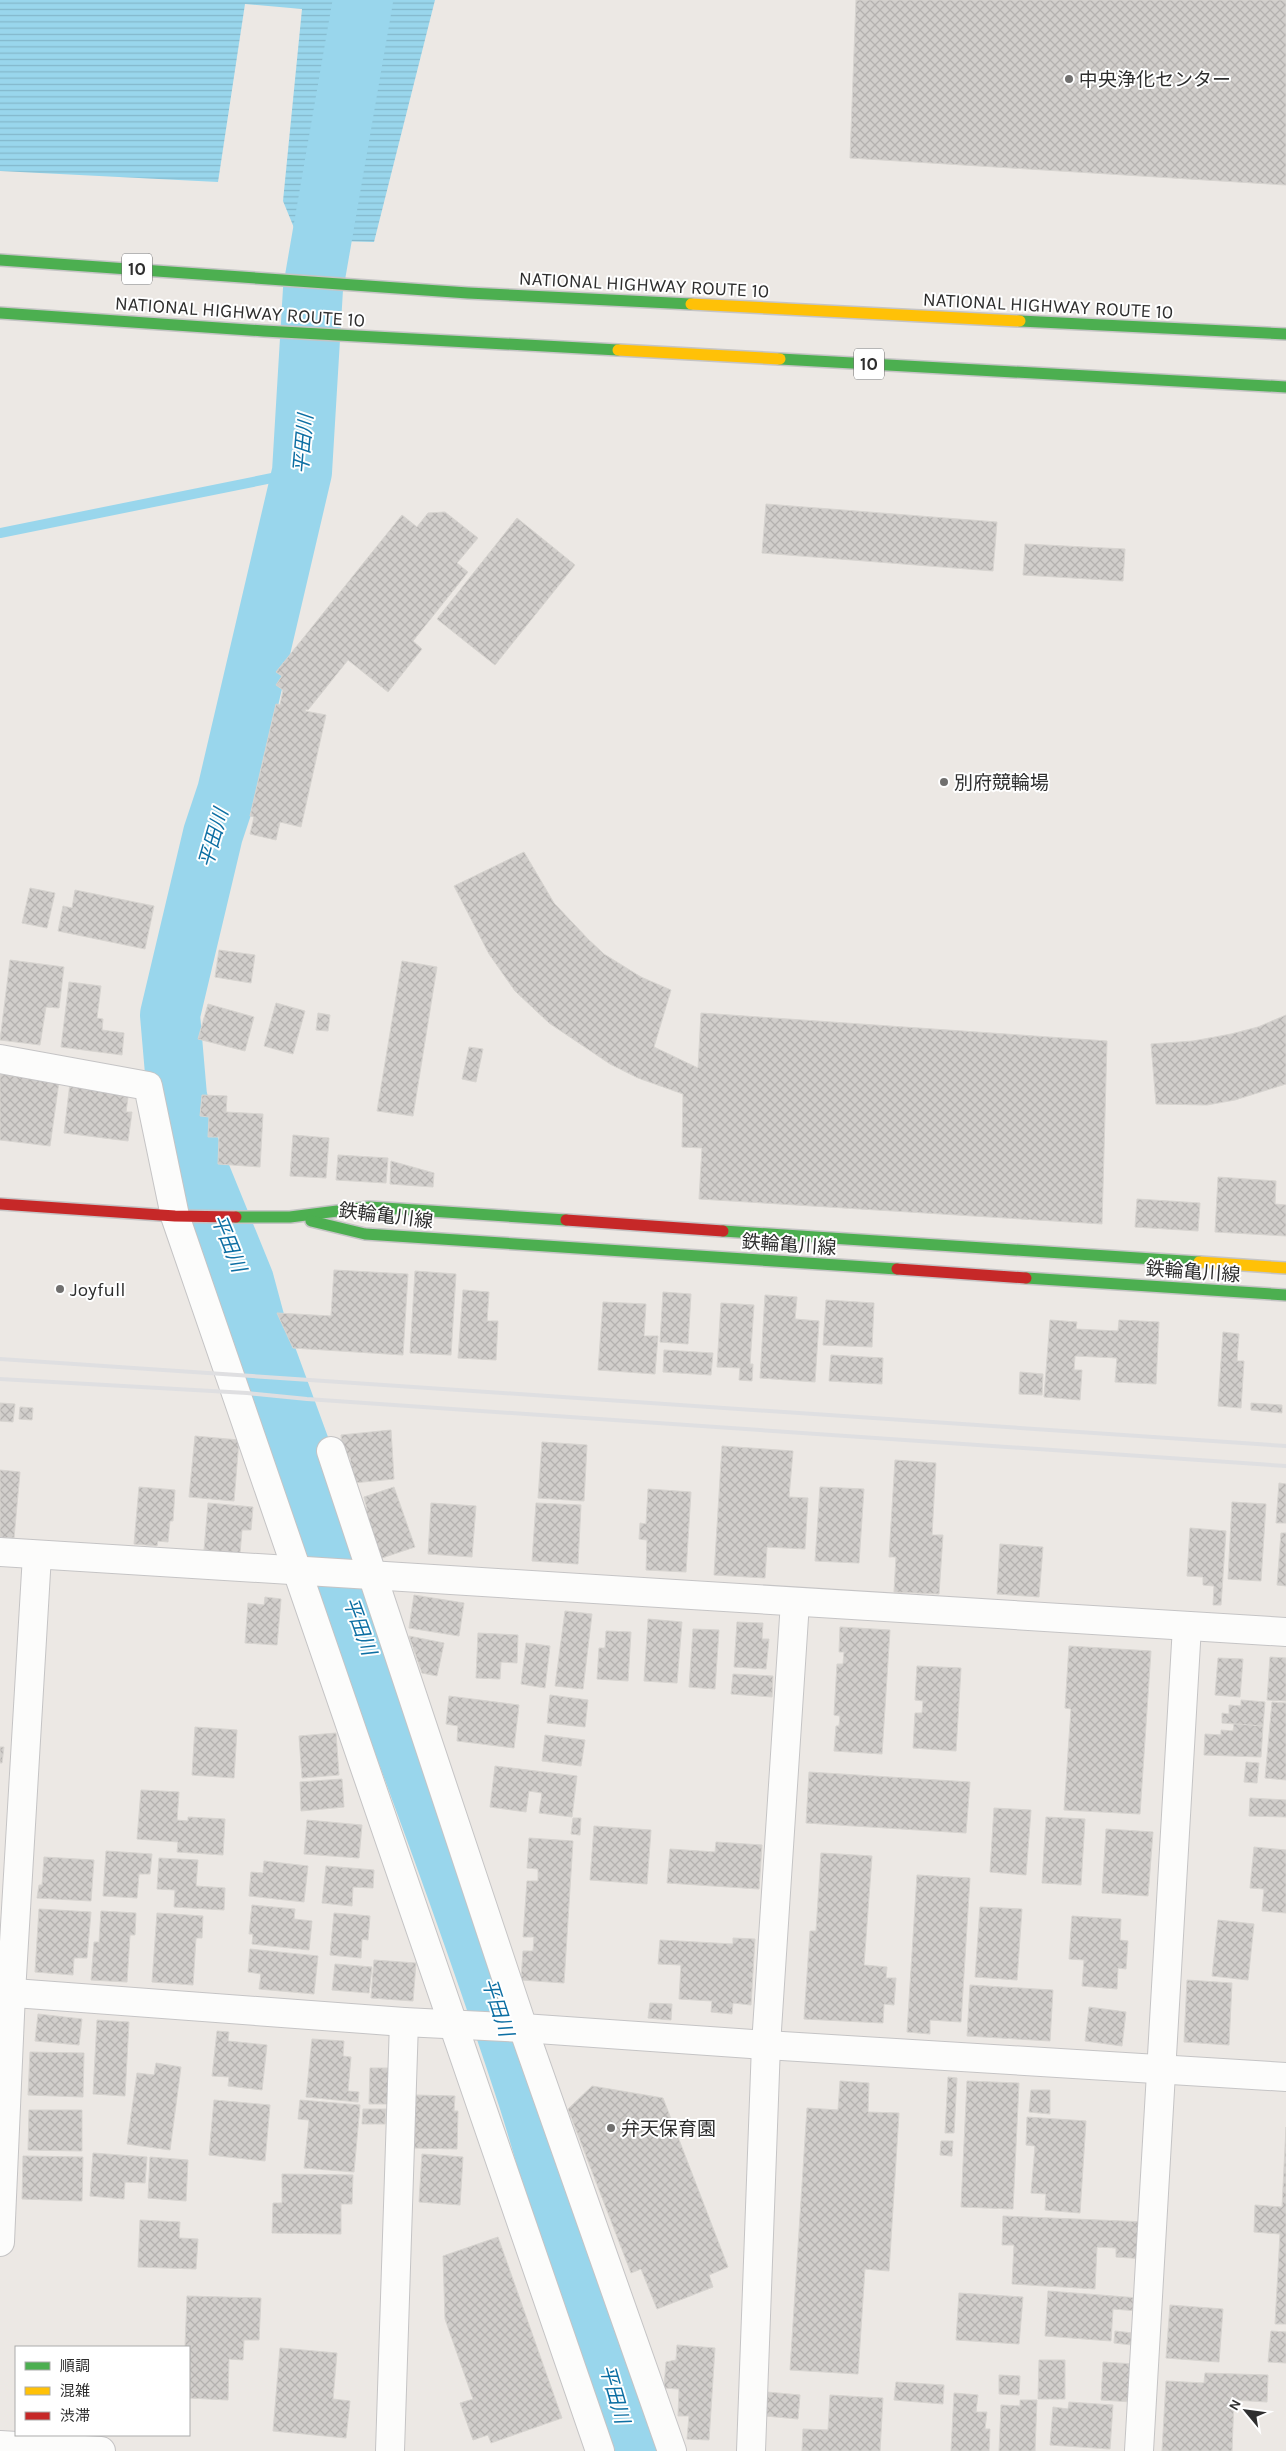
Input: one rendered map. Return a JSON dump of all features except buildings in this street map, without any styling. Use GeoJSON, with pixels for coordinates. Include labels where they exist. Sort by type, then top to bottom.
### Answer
{"type":"FeatureCollection","features":[{"type":"Feature","properties":{"kind":"main road","name":"NATIONAL HIGHWAY ROUTE 10"},"geometry":{"type":"LineString","coordinates":[[0,260],[468,293],[1286,334]]}},
{"type":"Feature","properties":{"kind":"main road","name":"NATIONAL HIGHWAY ROUTE 10"},"geometry":{"type":"LineString","coordinates":[[0,313],[264,331],[1286,387]]}},
{"type":"Feature","properties":{"kind":"main road","name":"鉄輪亀川線"},"geometry":{"type":"LineString","coordinates":[[0,1204],[182,1216],[290,1217],[368,1208],[1286,1268]]}},
{"type":"Feature","properties":{"kind":"main road","name":"鉄輪亀川線"},"geometry":{"type":"LineString","coordinates":[[290,1217],[365,1234],[1286,1295]]}},
{"type":"Feature","properties":{"kind":"street"},"geometry":{"type":"LineString","coordinates":[[0,1059],[148,1086],[182,1216],[298,1570],[600,2451]]}},
{"type":"Feature","properties":{"kind":"street"},"geometry":{"type":"LineString","coordinates":[[331,1451],[523,2028],[672,2451]]}},
{"type":"Feature","properties":{"kind":"street"},"geometry":{"type":"LineString","coordinates":[[0,1552],[1286,1632]]}},
{"type":"Feature","properties":{"kind":"street"},"geometry":{"type":"LineString","coordinates":[[0,2242],[6,1992],[37,1555]]}},
{"type":"Feature","properties":{"kind":"street"},"geometry":{"type":"LineString","coordinates":[[751,2451],[766,2045],[795,1602]]}},
{"type":"Feature","properties":{"kind":"street"},"geometry":{"type":"LineString","coordinates":[[1139,2451],[1187,1626]]}},
{"type":"Feature","properties":{"kind":"street"},"geometry":{"type":"LineString","coordinates":[[6,1992],[404,2022],[453,2023],[766,2045],[1286,2077]]}},
{"type":"Feature","properties":{"kind":"street"},"geometry":{"type":"LineString","coordinates":[[390,2451],[404,2022]]}},
{"type":"Feature","properties":{"kind":"street"},"geometry":{"type":"LineString","coordinates":[[0,2445],[101,2451]]}},
{"type":"Feature","properties":{"kind":"water"},"geometry":{"type":"Polygon","coordinates":[[[0,0],[435,0],[374,242],[299,240],[283,201],[302,9],[245,4],[218,182],[0,171],[0,0]]]}},
{"type":"Feature","properties":{"kind":"waterway","name":"平田川"},"geometry":{"type":"LineString","coordinates":[[363,0],[313,289],[302,472],[227,792],[213,834],[170,1015],[177,1096],[187,1141],[244,1281],[258,1333],[310,1475],[318,1513],[426,1805],[504,2024],[528,2098],[604,2363],[632,2451]]}},
{"type":"Feature","properties":{"kind":"waterway"},"geometry":{"type":"LineString","coordinates":[[0,533],[302,472]]}},
{"type":"Feature","properties":{"kind":"railway"},"geometry":{"type":"LineString","coordinates":[[0,1359],[1286,1446]]}},
{"type":"Feature","properties":{"kind":"railway"},"geometry":{"type":"LineString","coordinates":[[0,1379],[247,1393],[307,1399],[1286,1466]]}},
{"type":"Feature","properties":{"kind":"traffic: fast"},"geometry":{"type":"LineString","coordinates":[[0,260],[468,293],[691,304]]}},
{"type":"Feature","properties":{"kind":"traffic: fast"},"geometry":{"type":"LineString","coordinates":[[0,313],[264,331],[618,350]]}},
{"type":"Feature","properties":{"kind":"traffic: fast"},"geometry":{"type":"LineString","coordinates":[[1020,321],[1286,334]]}},
{"type":"Feature","properties":{"kind":"traffic: fast"},"geometry":{"type":"LineString","coordinates":[[780,359],[1286,387]]}},
{"type":"Feature","properties":{"kind":"traffic: fast"},"geometry":{"type":"LineString","coordinates":[[236,1217],[290,1217],[369,1207],[566,1220]]}},
{"type":"Feature","properties":{"kind":"traffic: fast"},"geometry":{"type":"LineString","coordinates":[[311,1221],[365,1234],[897,1269]]}},
{"type":"Feature","properties":{"kind":"traffic: fast"},"geometry":{"type":"LineString","coordinates":[[723,1231],[1199,1262]]}},
{"type":"Feature","properties":{"kind":"traffic: fast"},"geometry":{"type":"LineString","coordinates":[[1026,1278],[1286,1295]]}},
{"type":"Feature","properties":{"kind":"traffic: slow"},"geometry":{"type":"LineString","coordinates":[[691,304],[1020,321]]}},
{"type":"Feature","properties":{"kind":"traffic: slow"},"geometry":{"type":"LineString","coordinates":[[618,350],[780,359]]}},
{"type":"Feature","properties":{"kind":"traffic: slow"},"geometry":{"type":"LineString","coordinates":[[1199,1262],[1286,1268]]}},
{"type":"Feature","properties":{"kind":"traffic: jam"},"geometry":{"type":"LineString","coordinates":[[0,1204],[175,1216],[236,1217]]}},
{"type":"Feature","properties":{"kind":"traffic: jam"},"geometry":{"type":"LineString","coordinates":[[566,1220],[723,1231]]}},
{"type":"Feature","properties":{"kind":"traffic: jam"},"geometry":{"type":"LineString","coordinates":[[897,1269],[1026,1278]]}},
{"type":"Feature","properties":{"kind":"place","name":"中央浄化センター"},"geometry":{"type":"Point","coordinates":[1069,79]}},
{"type":"Feature","properties":{"kind":"place","name":"別府競輪場"},"geometry":{"type":"Point","coordinates":[944,782]}},
{"type":"Feature","properties":{"kind":"place","name":"Joyfull"},"geometry":{"type":"Point","coordinates":[60,1289]}},
{"type":"Feature","properties":{"kind":"place","name":"弁天保育園"},"geometry":{"type":"Point","coordinates":[611,2128]}}]}
